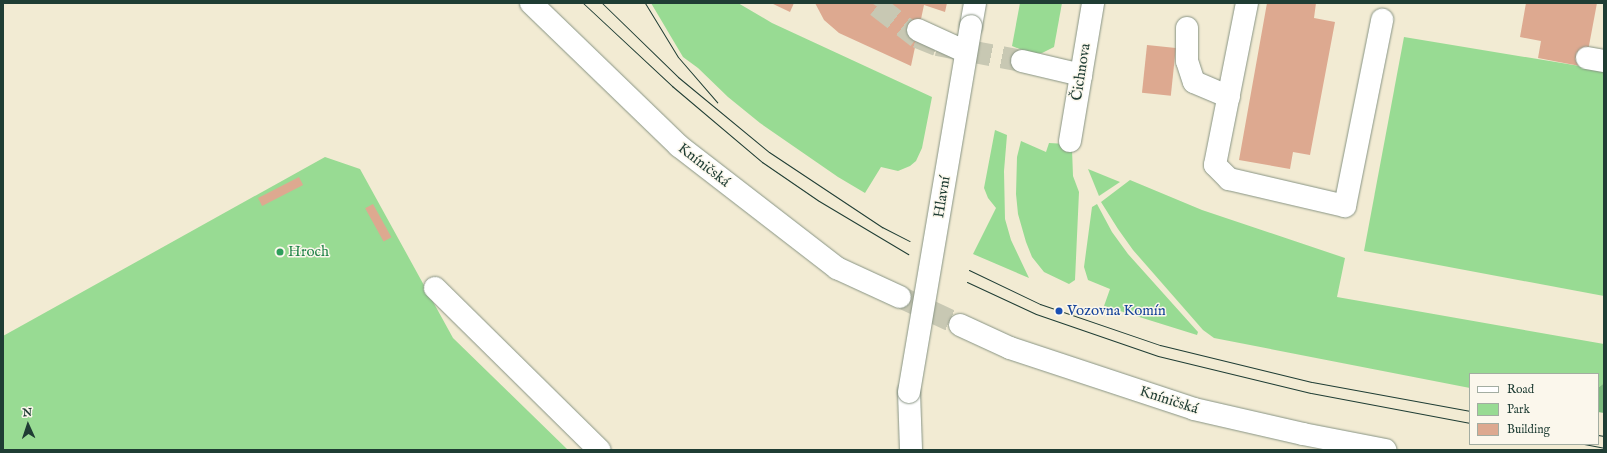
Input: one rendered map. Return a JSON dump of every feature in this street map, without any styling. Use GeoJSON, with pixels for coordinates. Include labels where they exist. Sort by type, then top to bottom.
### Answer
{"type":"FeatureCollection","features":[{"type":"Feature","properties":{"kind":"main road","name":"Kníničská"},"geometry":{"type":"LineString","coordinates":[[531,3],[678,146],[837,268],[900,297]]}},
{"type":"Feature","properties":{"kind":"main road","name":"Hlavní"},"geometry":{"type":"LineString","coordinates":[[911,450],[909,392],[975,3]]}},
{"type":"Feature","properties":{"kind":"main road","name":"Čichnova"},"geometry":{"type":"LineString","coordinates":[[1070,141],[1093,3]]}},
{"type":"Feature","properties":{"kind":"main road"},"geometry":{"type":"LineString","coordinates":[[1247,3],[1215,165],[1228,179],[1345,206],[1382,20]]}},
{"type":"Feature","properties":{"kind":"main road"},"geometry":{"type":"LineString","coordinates":[[1187,28],[1181,67],[1194,82],[1228,97]]}},
{"type":"Feature","properties":{"kind":"main road"},"geometry":{"type":"LineString","coordinates":[[918,30],[966,52]]}},
{"type":"Feature","properties":{"kind":"main road"},"geometry":{"type":"LineString","coordinates":[[1022,61],[1081,75]]}},
{"type":"Feature","properties":{"kind":"main road"},"geometry":{"type":"LineString","coordinates":[[435,288],[599,450]]}},
{"type":"Feature","properties":{"kind":"main road","name":"Kníničská"},"geometry":{"type":"LineString","coordinates":[[960,325],[1010,348],[1194,409],[1303,434],[1385,450]]}},
{"type":"Feature","properties":{"kind":"green space"},"geometry":{"type":"Polygon","coordinates":[[[651,3],[738,3],[772,23],[932,97],[922,148],[916,161],[910,166],[898,171],[881,167],[865,193],[838,177],[760,123],[728,97],[698,68],[683,57],[651,3]]]}},
{"type":"Feature","properties":{"kind":"green space"},"geometry":{"type":"Polygon","coordinates":[[[1020,3],[1062,3],[1054,47],[1042,53],[1032,54],[1012,46],[1020,3]]]}},
{"type":"Feature","properties":{"kind":"green space"},"geometry":{"type":"Polygon","coordinates":[[[1404,37],[1604,70],[1604,296],[1364,251],[1404,37]]]}},
{"type":"Feature","properties":{"kind":"green space"},"geometry":{"type":"Polygon","coordinates":[[[995,130],[1007,135],[1004,171],[1005,219],[1011,240],[1029,278],[973,254],[996,208],[988,198],[984,188],[995,130]]]}},
{"type":"Feature","properties":{"kind":"green space"},"geometry":{"type":"Polygon","coordinates":[[[1021,141],[1046,152],[1049,143],[1067,144],[1072,149],[1073,176],[1079,192],[1075,280],[1069,284],[1044,272],[1032,257],[1026,242],[1018,214],[1016,194],[1017,157],[1021,141]]]}},
{"type":"Feature","properties":{"kind":"green space","name":"Hroch"},"geometry":{"type":"Polygon","coordinates":[[[325,157],[360,169],[453,338],[568,450],[3,450],[3,336],[325,157]]]}},
{"type":"Feature","properties":{"kind":"green space"},"geometry":{"type":"Polygon","coordinates":[[[1088,169],[1120,182],[1099,196],[1088,169]]]}},
{"type":"Feature","properties":{"kind":"green space"},"geometry":{"type":"Polygon","coordinates":[[[1130,180],[1202,210],[1345,258],[1337,297],[1604,344],[1604,383],[1599,387],[1599,373],[1469,373],[1469,388],[1214,338],[1203,330],[1133,250],[1101,202],[1130,180]]]}},
{"type":"Feature","properties":{"kind":"green space"},"geometry":{"type":"Polygon","coordinates":[[[1097,204],[1112,232],[1128,254],[1198,332],[1197,335],[1104,306],[1110,289],[1088,280],[1084,267],[1092,207],[1097,204]]]}},
{"type":"Feature","properties":{"kind":"green space"},"geometry":{"type":"Polygon","coordinates":[[[1604,383],[1604,413],[1599,412],[1599,387],[1604,383]]]}},
{"type":"Feature","properties":{"kind":"building"},"geometry":{"type":"Polygon","coordinates":[[[771,3],[794,3],[790,12],[771,3]]]}},
{"type":"Feature","properties":{"kind":"building"},"geometry":{"type":"Polygon","coordinates":[[[815,3],[947,3],[945,12],[924,5],[911,66],[839,33],[824,20],[815,3]]]}},
{"type":"Feature","properties":{"kind":"building"},"geometry":{"type":"Polygon","coordinates":[[[1267,3],[1316,3],[1314,18],[1335,22],[1310,155],[1293,152],[1290,169],[1239,160],[1267,3]]]}},
{"type":"Feature","properties":{"kind":"building"},"geometry":{"type":"Polygon","coordinates":[[[1526,3],[1597,3],[1585,67],[1538,58],[1541,41],[1520,37],[1526,3]]]}},
{"type":"Feature","properties":{"kind":"building"},"geometry":{"type":"Polygon","coordinates":[[[1147,45],[1176,48],[1171,96],[1142,93],[1147,45]]]}},
{"type":"Feature","properties":{"kind":"building"},"geometry":{"type":"Polygon","coordinates":[[[299,177],[303,185],[262,206],[258,198],[299,177]]]}},
{"type":"Feature","properties":{"kind":"building"},"geometry":{"type":"Polygon","coordinates":[[[373,204],[391,237],[384,242],[365,208],[373,204]]]}},
{"type":"Feature","properties":{"kind":"tunnel"},"geometry":{"type":"LineString","coordinates":[[879,3],[877,6],[917,37],[937,45],[1022,61]]}},
{"type":"Feature","properties":{"kind":"tunnel"},"geometry":{"type":"LineString","coordinates":[[900,297],[960,325]]}},
{"type":"Feature","properties":{"kind":"tram line"},"geometry":{"type":"LineString","coordinates":[[583,3],[672,86],[762,162],[819,201],[908,254]]}},
{"type":"Feature","properties":{"kind":"tram line"},"geometry":{"type":"LineString","coordinates":[[602,3],[678,77],[769,152],[882,227],[910,241]]}},
{"type":"Feature","properties":{"kind":"tram line"},"geometry":{"type":"LineString","coordinates":[[645,3],[678,57],[717,102]]}},
{"type":"Feature","properties":{"kind":"tram line"},"geometry":{"type":"LineString","coordinates":[[969,270],[1040,304],[1160,345],[1312,382],[1469,411]]}},
{"type":"Feature","properties":{"kind":"tram line"},"geometry":{"type":"LineString","coordinates":[[967,282],[1036,314],[1158,356],[1311,393],[1469,423]]}},
{"type":"Feature","properties":{"kind":"tram line"},"geometry":{"type":"LineString","coordinates":[[1599,435],[1604,436]]}},
{"type":"Feature","properties":{"kind":"tram line"},"geometry":{"type":"LineString","coordinates":[[1589,445],[1604,448]]}},
{"type":"Feature","properties":{"kind":"place","name":"Hroch"},"geometry":{"type":"Point","coordinates":[280,252]}},
{"type":"Feature","properties":{"kind":"place","name":"Vozovna Komín"},"geometry":{"type":"Point","coordinates":[1059,311]}}]}
